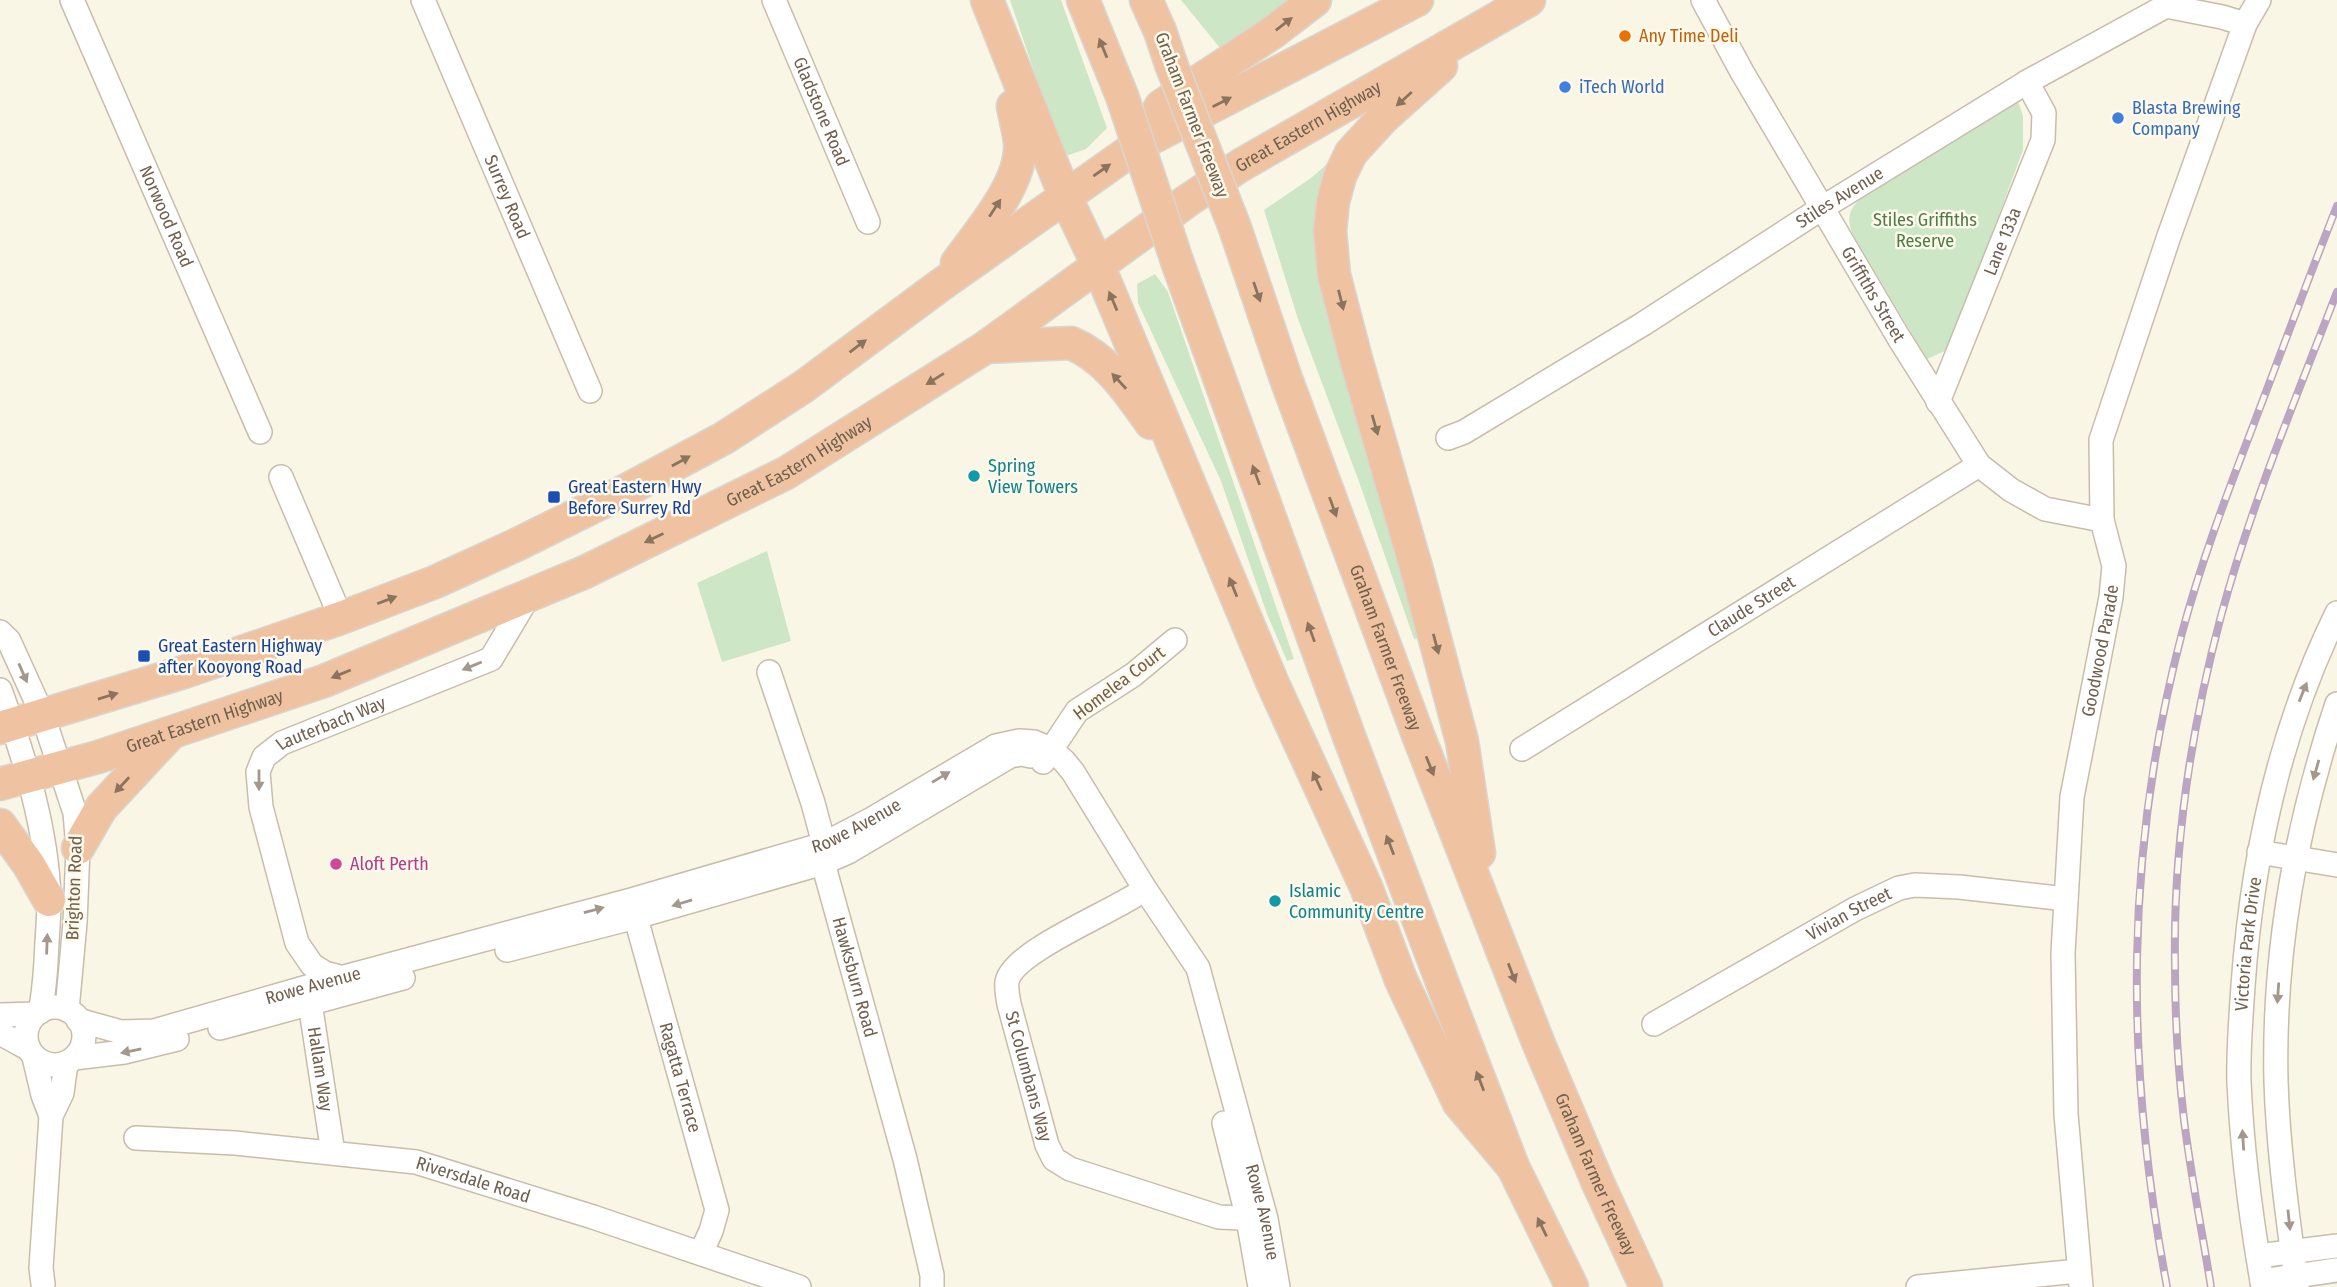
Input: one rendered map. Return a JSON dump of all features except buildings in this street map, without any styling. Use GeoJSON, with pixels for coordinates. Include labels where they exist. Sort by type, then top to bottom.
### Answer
{"type":"FeatureCollection","features":[{"type":"Feature","properties":{"kind":"highway"},"geometry":{"type":"LineString","coordinates":[[1083,0],[1122,96],[1178,264],[1349,739],[1513,1167],[1572,1287]]}},
{"type":"Feature","properties":{"kind":"highway","name":"Graham Farmer Freeway"},"geometry":{"type":"LineString","coordinates":[[1146,0],[1235,228],[1285,376],[1365,594],[1487,910],[1598,1183],[1646,1287]]}},
{"type":"Feature","properties":{"kind":"highway"},"geometry":{"type":"LineString","coordinates":[[1156,0],[1160,31]]}},
{"type":"Feature","properties":{"kind":"highway"},"geometry":{"type":"LineString","coordinates":[[1140,144],[1161,106],[1272,33],[1315,0]]}},
{"type":"Feature","properties":{"kind":"highway"},"geometry":{"type":"LineString","coordinates":[[6,726],[184,672],[341,618],[435,582],[623,492],[724,438],[803,387],[942,284],[1140,144],[1417,0]]}},
{"type":"Feature","properties":{"kind":"highway","name":"Great Eastern Highway"},"geometry":{"type":"LineString","coordinates":[[14,780],[169,735],[324,681],[585,572],[786,472],[986,347],[1241,165],[1529,0]]}},
{"type":"Feature","properties":{"kind":"highway"},"geometry":{"type":"LineString","coordinates":[[991,11],[1065,196],[1098,265],[1273,684],[1366,887],[1401,980],[1459,1103],[1513,1167]]}},
{"type":"Feature","properties":{"kind":"highway"},"geometry":{"type":"LineString","coordinates":[[942,284],[1004,195],[1016,170],[1020,145],[991,11]]}},
{"type":"Feature","properties":{"kind":"highway"},"geometry":{"type":"LineString","coordinates":[[1487,910],[1462,741],[1334,275],[1330,231],[1333,202],[1340,176],[1351,153],[1383,118],[1491,21]]}},
{"type":"Feature","properties":{"kind":"highway"},"geometry":{"type":"LineString","coordinates":[[986,347],[1071,343],[1080,346],[1096,357],[1127,388],[1187,477]]}},
{"type":"Feature","properties":{"kind":"highway"},"geometry":{"type":"LineString","coordinates":[[78,848],[101,808],[169,735]]}},
{"type":"Feature","properties":{"kind":"highway"},"geometry":{"type":"LineString","coordinates":[[0,825],[29,865],[49,900]]}},
{"type":"Feature","properties":{"kind":"street","name":"Norwood Road"},"geometry":{"type":"LineString","coordinates":[[72,0],[260,432]]}},
{"type":"Feature","properties":{"kind":"street","name":"Surrey Road"},"geometry":{"type":"LineString","coordinates":[[423,0],[590,391]]}},
{"type":"Feature","properties":{"kind":"street","name":"Gladstone Road"},"geometry":{"type":"LineString","coordinates":[[774,0],[869,222]]}},
{"type":"Feature","properties":{"kind":"street","name":"Griffiths Street"},"geometry":{"type":"LineString","coordinates":[[1703,0],[1822,208],[1938,402],[1979,465],[2011,490],[2045,509],[2102,520]]}},
{"type":"Feature","properties":{"kind":"street","name":"Goodwood Parade"},"geometry":{"type":"LineString","coordinates":[[2080,1279],[2066,1114],[2063,953],[2072,797],[2111,597],[2114,566],[2102,520],[2101,440],[2169,236],[2245,24],[2259,0]]}},
{"type":"Feature","properties":{"kind":"street","name":"Stiles Avenue"},"geometry":{"type":"LineString","coordinates":[[1448,438],[1464,432],[1643,324],[1822,208],[2027,82],[2166,6],[2245,24]]}},
{"type":"Feature","properties":{"kind":"street","name":"Lane 133a"},"geometry":{"type":"LineString","coordinates":[[1938,402],[2043,140],[2044,113],[2027,82]]}},
{"type":"Feature","properties":{"kind":"street","name":"Claude Street"},"geometry":{"type":"LineString","coordinates":[[1522,749],[1979,465]]}},
{"type":"Feature","properties":{"kind":"street"},"geometry":{"type":"LineString","coordinates":[[281,478],[341,618]]}},
{"type":"Feature","properties":{"kind":"street","name":"Lauterbach Way"},"geometry":{"type":"LineString","coordinates":[[344,978],[325,973],[312,965],[297,943],[261,807],[258,772],[264,757],[282,743],[491,659],[498,643],[528,597]]}},
{"type":"Feature","properties":{"kind":"street","name":"Victoria Park Drive"},"geometry":{"type":"LineString","coordinates":[[2263,1284],[2246,1173],[2239,1080],[2246,937],[2259,852],[2294,717],[2337,613]]}},
{"type":"Feature","properties":{"kind":"street","name":"Brighton Road"},"geometry":{"type":"LineString","coordinates":[[0,632],[9,641],[43,716],[75,813],[78,848],[73,1015]]}},
{"type":"Feature","properties":{"kind":"street","name":"Homelea Court"},"geometry":{"type":"LineString","coordinates":[[1046,755],[1077,711],[1133,676],[1175,640]]}},
{"type":"Feature","properties":{"kind":"street","name":"Hawksburn Road"},"geometry":{"type":"LineString","coordinates":[[769,672],[813,803],[823,853],[905,1160],[932,1275],[932,1287]]}},
{"type":"Feature","properties":{"kind":"street","name":"Brighton Road"},"geometry":{"type":"LineString","coordinates":[[0,690],[14,780],[39,823],[49,900],[45,981],[38,1013]]}},
{"type":"Feature","properties":{"kind":"street","name":"Victoria Park Drive"},"geometry":{"type":"LineString","coordinates":[[2296,1281],[2276,1080],[2280,965],[2303,819],[2337,704]]}},
{"type":"Feature","properties":{"kind":"street","name":"Rowe Avenue"},"geometry":{"type":"LineString","coordinates":[[73,1015],[121,1032],[154,1031],[309,995],[634,908],[823,853],[848,852],[1010,756],[1046,755],[1065,761],[1073,772],[1140,893],[1198,968],[1257,1219],[1279,1287]]}},
{"type":"Feature","properties":{"kind":"street"},"geometry":{"type":"LineString","coordinates":[[2259,852],[2337,865]]}},
{"type":"Feature","properties":{"kind":"street","name":"Vivian Street"},"geometry":{"type":"LineString","coordinates":[[1654,1024],[1854,909],[1899,888],[1915,885],[1959,887],[2066,899]]}},
{"type":"Feature","properties":{"kind":"street","name":"St Columbans Way"},"geometry":{"type":"LineString","coordinates":[[1140,893],[1070,930],[1017,964],[1007,981],[1009,1004],[1047,1145],[1054,1159],[1070,1169],[1219,1217],[1257,1219]]}},
{"type":"Feature","properties":{"kind":"street","name":"Rowe Avenue"},"geometry":{"type":"LineString","coordinates":[[70,1060],[148,1047],[309,995],[344,978],[634,908]]}},
{"type":"Feature","properties":{"kind":"street","name":"Ragatta Terrace"},"geometry":{"type":"LineString","coordinates":[[634,908],[717,1210],[701,1254]]}},
{"type":"Feature","properties":{"kind":"street","name":"Hallam Way"},"geometry":{"type":"LineString","coordinates":[[309,995],[332,1153]]}},
{"type":"Feature","properties":{"kind":"street"},"geometry":{"type":"LineString","coordinates":[[0,1015],[38,1013],[53,1007],[73,1015],[82,1027],[82,1047],[70,1060],[62,1093],[51,1116],[41,1268],[43,1284]]}},
{"type":"Feature","properties":{"kind":"street"},"geometry":{"type":"LineString","coordinates":[[38,1013],[26,1030],[51,1116]]}},
{"type":"Feature","properties":{"kind":"street"},"geometry":{"type":"LineString","coordinates":[[0,1033],[49,1065],[70,1060]]}},
{"type":"Feature","properties":{"kind":"street","name":"Riversdale Road"},"geometry":{"type":"LineString","coordinates":[[136,1138],[235,1143],[416,1161],[593,1217],[799,1287]]}},
{"type":"Feature","properties":{"kind":"street","name":"Rowe Avenue"},"geometry":{"type":"LineString","coordinates":[[1257,1219],[1260,1287]]}},
{"type":"Feature","properties":{"kind":"street"},"geometry":{"type":"LineString","coordinates":[[2258,1256],[2337,1246]]}},
{"type":"Feature","properties":{"kind":"street"},"geometry":{"type":"LineString","coordinates":[[2263,1284],[2296,1281],[2337,1270]]}},
{"type":"Feature","properties":{"kind":"street"},"geometry":{"type":"LineString","coordinates":[[1918,1287],[2080,1279]]}},
{"type":"Feature","properties":{"kind":"green space"},"geometry":{"type":"Polygon","coordinates":[[[1010,0],[1061,0],[1107,128],[1086,149],[1063,157],[1010,0]]]}},
{"type":"Feature","properties":{"kind":"green space"},"geometry":{"type":"Polygon","coordinates":[[[1181,0],[1290,0],[1220,48],[1181,0]]]}},
{"type":"Feature","properties":{"kind":"green space","name":"Stiles Griffiths Reserve"},"geometry":{"type":"Polygon","coordinates":[[[2018,101],[2023,116],[2023,150],[1952,341],[1947,350],[1927,359],[1855,238],[1849,218],[1851,212],[1867,192],[2018,101]]]}},
{"type":"Feature","properties":{"kind":"green space"},"geometry":{"type":"Polygon","coordinates":[[[1326,165],[1322,243],[1419,638],[1414,639],[1298,319],[1264,210],[1326,165]]]}},
{"type":"Feature","properties":{"kind":"green space"},"geometry":{"type":"Polygon","coordinates":[[[1155,274],[1168,292],[1294,659],[1287,661],[1267,614],[1221,481],[1138,303],[1137,284],[1155,274]]]}},
{"type":"Feature","properties":{"kind":"green space"},"geometry":{"type":"Polygon","coordinates":[[[767,551],[791,641],[722,662],[697,583],[767,551]]]}},
{"type":"Feature","properties":{"kind":"railway"},"geometry":{"type":"LineString","coordinates":[[2167,1287],[2143,1121],[2138,1040],[2137,959],[2149,797],[2163,715],[2197,580],[2337,206]]}},
{"type":"Feature","properties":{"kind":"railway"},"geometry":{"type":"LineString","coordinates":[[2211,1287],[2184,1120],[2176,1024],[2175,922],[2186,790],[2210,659],[2233,575],[2275,452],[2337,292]]}},
{"type":"Feature","properties":{"kind":"place","name":"Any Time Deli"},"geometry":{"type":"Point","coordinates":[1625,36]}},
{"type":"Feature","properties":{"kind":"place","name":"iTech World"},"geometry":{"type":"Point","coordinates":[1565,87]}},
{"type":"Feature","properties":{"kind":"place","name":"Blasta Brewing Company"},"geometry":{"type":"Point","coordinates":[2118,118]}},
{"type":"Feature","properties":{"kind":"place","name":"Spring View Towers"},"geometry":{"type":"Point","coordinates":[974,476]}},
{"type":"Feature","properties":{"kind":"place","name":"Great Eastern Hwy Before Surrey Rd"},"geometry":{"type":"Point","coordinates":[554,497]}},
{"type":"Feature","properties":{"kind":"place","name":"Great Eastern Highway after Kooyong Road"},"geometry":{"type":"Point","coordinates":[144,656]}},
{"type":"Feature","properties":{"kind":"place","name":"Aloft Perth"},"geometry":{"type":"Point","coordinates":[336,864]}},
{"type":"Feature","properties":{"kind":"place","name":"Islamic Community Centre"},"geometry":{"type":"Point","coordinates":[1275,901]}}]}
